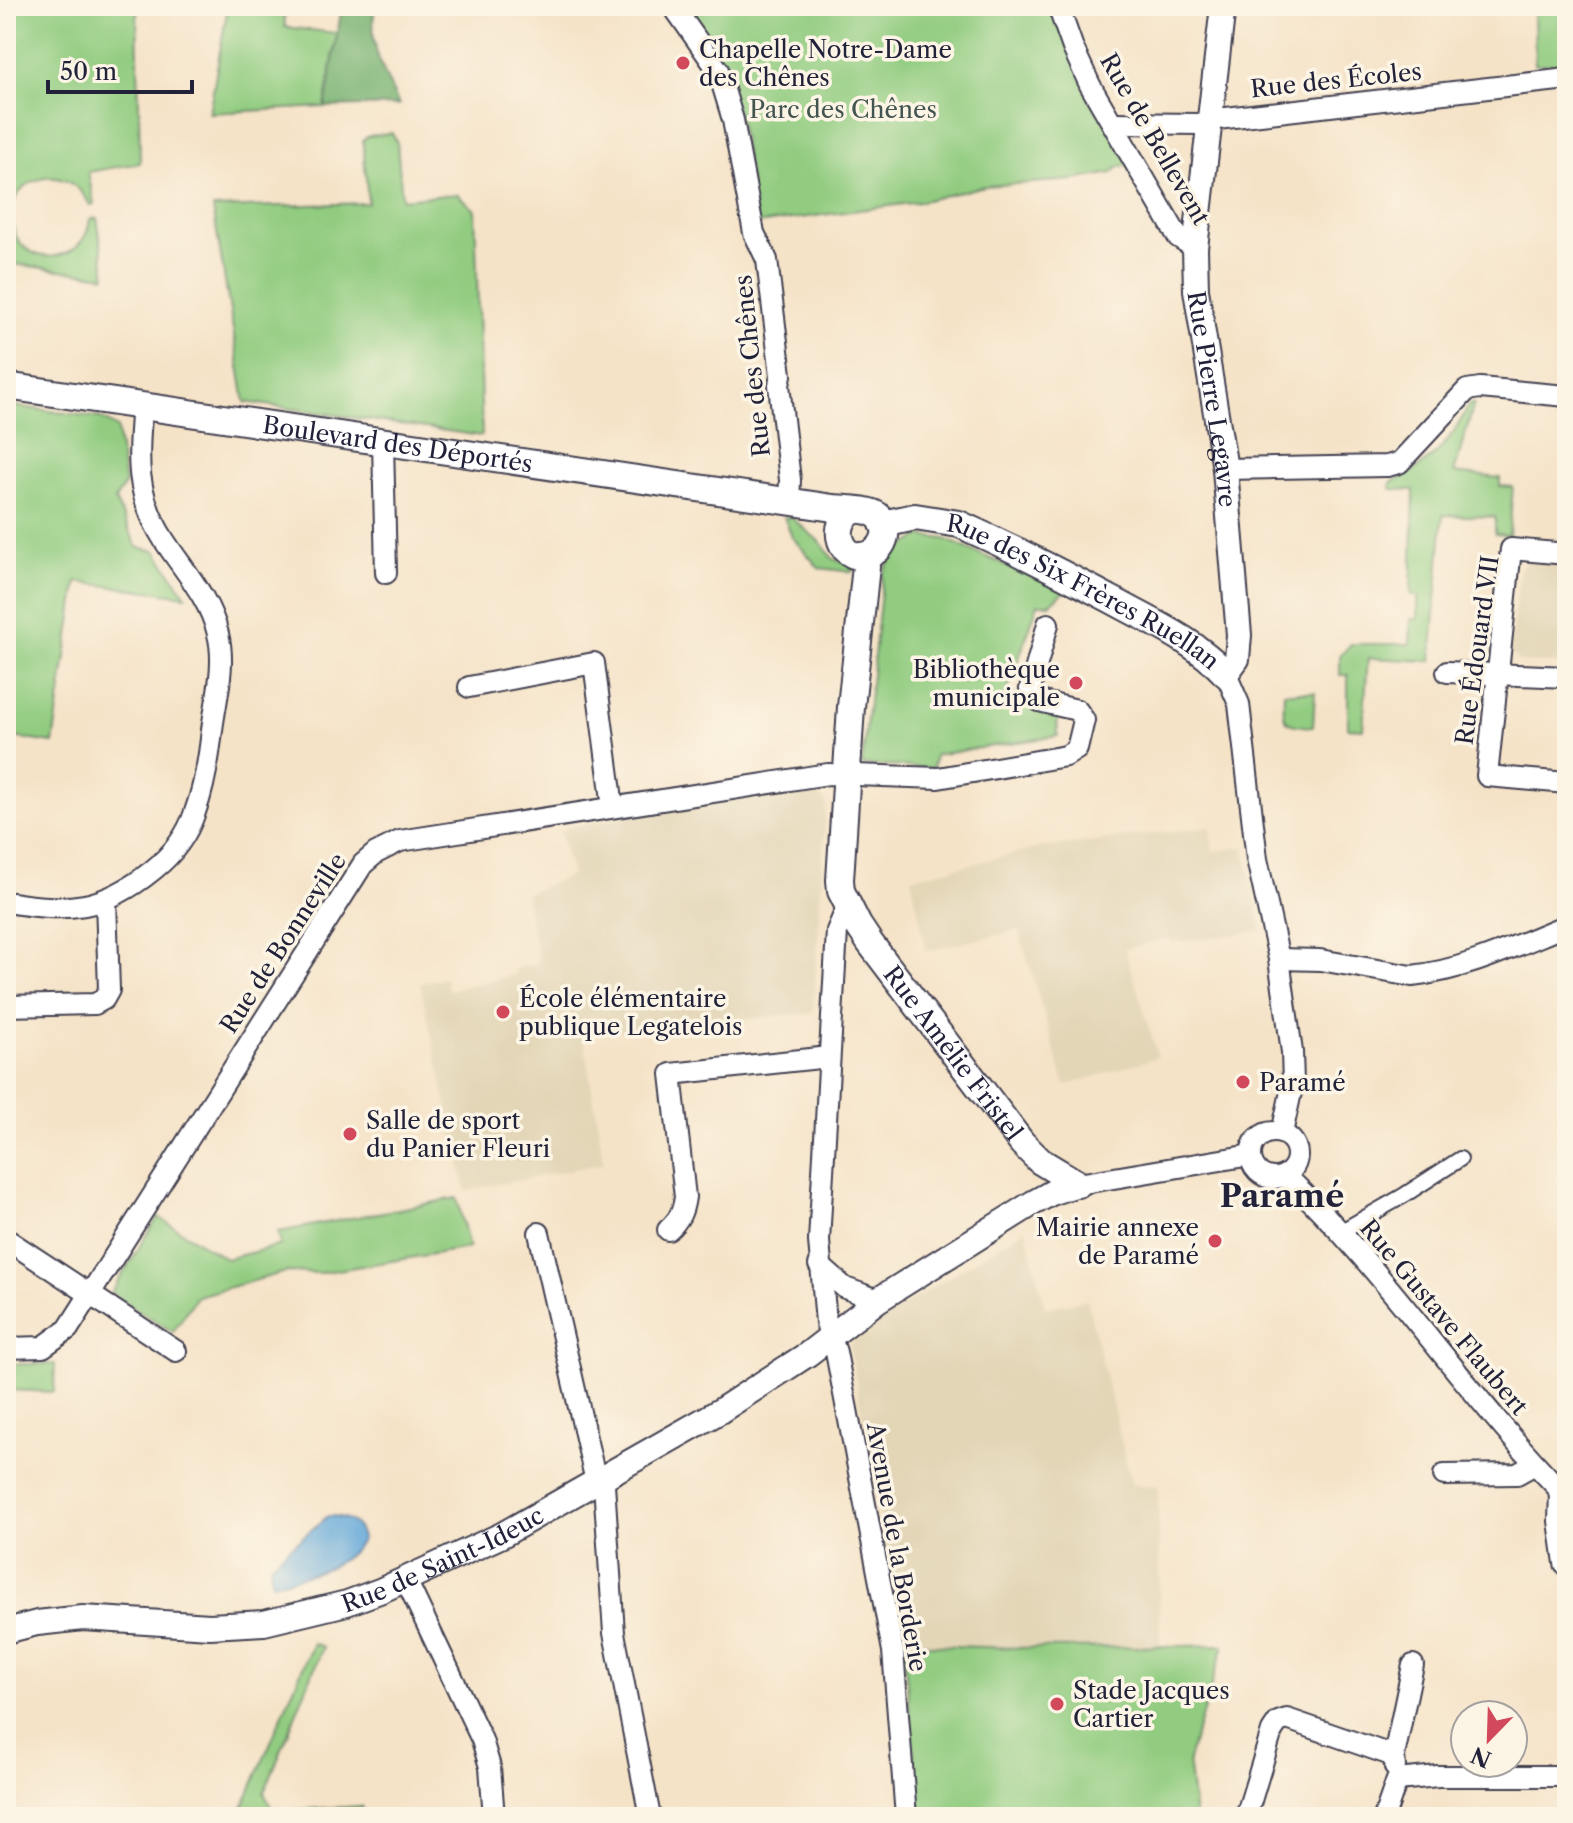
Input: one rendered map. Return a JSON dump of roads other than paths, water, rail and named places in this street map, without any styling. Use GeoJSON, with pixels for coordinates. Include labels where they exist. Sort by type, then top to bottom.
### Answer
{"type":"FeatureCollection","features":[{"type":"Feature","properties":{"kind":"main road","name":"Boulevard des Déportés"},"geometry":{"type":"LineString","coordinates":[[6,386],[855,510]]}},
{"type":"Feature","properties":{"kind":"main road"},"geometry":{"type":"LineString","coordinates":[[789,501],[848,552],[864,556],[881,545],[883,524],[873,512],[855,510],[840,524],[840,542]]}},
{"type":"Feature","properties":{"kind":"main road","name":"Rue des Six Frères Ruellan"},"geometry":{"type":"LineString","coordinates":[[883,524],[915,517],[959,524],[1088,587],[1187,641],[1226,674]]}},
{"type":"Feature","properties":{"kind":"main road","name":"Rue Amélie Fristel"},"geometry":{"type":"LineString","coordinates":[[864,556],[866,566],[846,775],[841,891],[870,943],[1022,1143],[1040,1161],[1078,1184]]}},
{"type":"Feature","properties":{"kind":"street","name":"Rue des Chênes"},"geometry":{"type":"LineString","coordinates":[[673,6],[718,70],[733,120],[754,233],[767,260],[781,375],[779,385],[790,480],[789,501]]}},
{"type":"Feature","properties":{"kind":"street","name":"Rue de Bellevent"},"geometry":{"type":"LineString","coordinates":[[1058,6],[1073,48],[1112,123],[1178,237],[1195,248]]}},
{"type":"Feature","properties":{"kind":"street","name":"Rue Pierre Legavre"},"geometry":{"type":"LineString","coordinates":[[1223,6],[1195,248],[1196,290],[1225,469],[1239,635],[1237,659],[1226,674]]}},
{"type":"Feature","properties":{"kind":"street","name":"Rue des Écoles"},"geometry":{"type":"LineString","coordinates":[[1112,123],[1200,124],[1567,79]]}},
{"type":"Feature","properties":{"kind":"street"},"geometry":{"type":"LineString","coordinates":[[1225,469],[1387,466],[1399,463],[1467,390],[1480,388],[1567,396]]}},
{"type":"Feature","properties":{"kind":"street"},"geometry":{"type":"LineString","coordinates":[[6,902],[69,908],[106,900],[130,889],[167,859],[183,838],[206,779],[222,666],[219,635],[195,582],[148,511],[137,460],[142,406]]}},
{"type":"Feature","properties":{"kind":"street"},"geometry":{"type":"LineString","coordinates":[[383,442],[386,573]]}},
{"type":"Feature","properties":{"kind":"street","name":"Rue Édouard VII"},"geometry":{"type":"LineString","coordinates":[[1567,554],[1511,549],[1487,776],[1567,783]]}},
{"type":"Feature","properties":{"kind":"street","name":"Rue de Bonneville"},"geometry":{"type":"LineString","coordinates":[[6,1348],[43,1347],[68,1329],[363,864],[376,853],[400,841],[828,774],[938,778],[1066,756],[1077,749],[1084,720],[1077,710],[1039,701],[1030,689],[1048,624]]}},
{"type":"Feature","properties":{"kind":"street"},"geometry":{"type":"LineString","coordinates":[[469,687],[594,663],[613,807]]}},
{"type":"Feature","properties":{"kind":"street"},"geometry":{"type":"LineString","coordinates":[[1447,672],[1567,677]]}},
{"type":"Feature","properties":{"kind":"street","name":"Rue des Six Frères Ruellan"},"geometry":{"type":"LineString","coordinates":[[1226,674],[1239,704],[1257,859],[1279,959]]}},
{"type":"Feature","properties":{"kind":"street"},"geometry":{"type":"LineString","coordinates":[[6,1006],[95,1004],[104,999],[109,990],[106,900]]}},
{"type":"Feature","properties":{"kind":"street","name":"Avenue de la Borderie"},"geometry":{"type":"LineString","coordinates":[[848,905],[837,931],[819,1265],[826,1323],[836,1352],[893,1651],[906,1817]]}},
{"type":"Feature","properties":{"kind":"street"},"geometry":{"type":"LineString","coordinates":[[1282,1133],[1293,1083],[1279,959],[1320,960],[1412,976],[1496,954],[1567,925]]}},
{"type":"Feature","properties":{"kind":"street"},"geometry":{"type":"LineString","coordinates":[[668,1230],[683,1211],[685,1197],[671,1074],[829,1057]]}},
{"type":"Feature","properties":{"kind":"street"},"geometry":{"type":"LineString","coordinates":[[1275,1132],[1282,1133],[1297,1150],[1295,1165],[1278,1178],[1262,1175],[1252,1163],[1255,1142],[1275,1132]]}},
{"type":"Feature","properties":{"kind":"street"},"geometry":{"type":"LineString","coordinates":[[1078,1184],[1251,1155]]}},
{"type":"Feature","properties":{"kind":"street"},"geometry":{"type":"LineString","coordinates":[[1340,1232],[1460,1159]]}},
{"type":"Feature","properties":{"kind":"street","name":"Rue Gustave Flaubert"},"geometry":{"type":"LineString","coordinates":[[1285,1175],[1340,1232],[1472,1393],[1535,1464],[1565,1487]]}},
{"type":"Feature","properties":{"kind":"street","name":"Rue de Saint-Ideuc"},"geometry":{"type":"LineString","coordinates":[[6,1631],[37,1623],[83,1618],[210,1626],[264,1623],[347,1603],[406,1580],[502,1535],[720,1411],[808,1354],[878,1300],[1033,1203],[1078,1184]]}},
{"type":"Feature","properties":{"kind":"street"},"geometry":{"type":"LineString","coordinates":[[539,1233],[594,1473],[604,1484],[614,1633],[650,1817]]}},
{"type":"Feature","properties":{"kind":"street"},"geometry":{"type":"LineString","coordinates":[[6,1239],[176,1351]]}},
{"type":"Feature","properties":{"kind":"street"},"geometry":{"type":"LineString","coordinates":[[819,1265],[845,1288],[878,1300]]}},
{"type":"Feature","properties":{"kind":"street"},"geometry":{"type":"LineString","coordinates":[[1444,1475],[1517,1474],[1535,1464]]}},
{"type":"Feature","properties":{"kind":"street"},"geometry":{"type":"LineString","coordinates":[[1565,1487],[1561,1521],[1567,1563]]}},
{"type":"Feature","properties":{"kind":"street"},"geometry":{"type":"LineString","coordinates":[[406,1580],[482,1740],[490,1767],[494,1817]]}},
{"type":"Feature","properties":{"kind":"street"},"geometry":{"type":"LineString","coordinates":[[1384,1817],[1397,1780],[1394,1756],[1413,1665]]}},
{"type":"Feature","properties":{"kind":"street"},"geometry":{"type":"LineString","coordinates":[[1246,1817],[1272,1731],[1278,1722],[1287,1719],[1394,1756]]}},
{"type":"Feature","properties":{"kind":"street"},"geometry":{"type":"LineString","coordinates":[[1397,1780],[1438,1776],[1567,1776]]}},
{"type":"Feature","properties":{"kind":"water"},"geometry":{"type":"Polygon","coordinates":[[[328,1516],[345,1519],[358,1528],[362,1539],[354,1550],[322,1570],[272,1583],[270,1564],[328,1516]]]}},
{"type":"Feature","properties":{"kind":"place","name":"Chapelle Notre-Dame des Chênes"},"geometry":{"type":"Point","coordinates":[683,63]}},
{"type":"Feature","properties":{"kind":"place","name":"Bibliothèque municipale"},"geometry":{"type":"Point","coordinates":[1076,683]}},
{"type":"Feature","properties":{"kind":"place","name":"École élémentaire publique Legatelois"},"geometry":{"type":"Point","coordinates":[503,1012]}},
{"type":"Feature","properties":{"kind":"place","name":"Paramé"},"geometry":{"type":"Point","coordinates":[1243,1082]}},
{"type":"Feature","properties":{"kind":"place","name":"Salle de sport du Panier Fleuri"},"geometry":{"type":"Point","coordinates":[350,1134]}},
{"type":"Feature","properties":{"kind":"place","name":"Mairie annexe de Paramé"},"geometry":{"type":"Point","coordinates":[1215,1241]}},
{"type":"Feature","properties":{"kind":"place","name":"Stade Jacques Cartier"},"geometry":{"type":"Point","coordinates":[1057,1704]}},
{"type":"Feature","properties":{"kind":"district","name":"Paramé"},"geometry":{"type":"Point","coordinates":[1282,1195]}},
{"type":"Feature","properties":{"kind":"park label","name":"Parc des Chênes"},"geometry":{"type":"Point","coordinates":[843,109]}}]}
